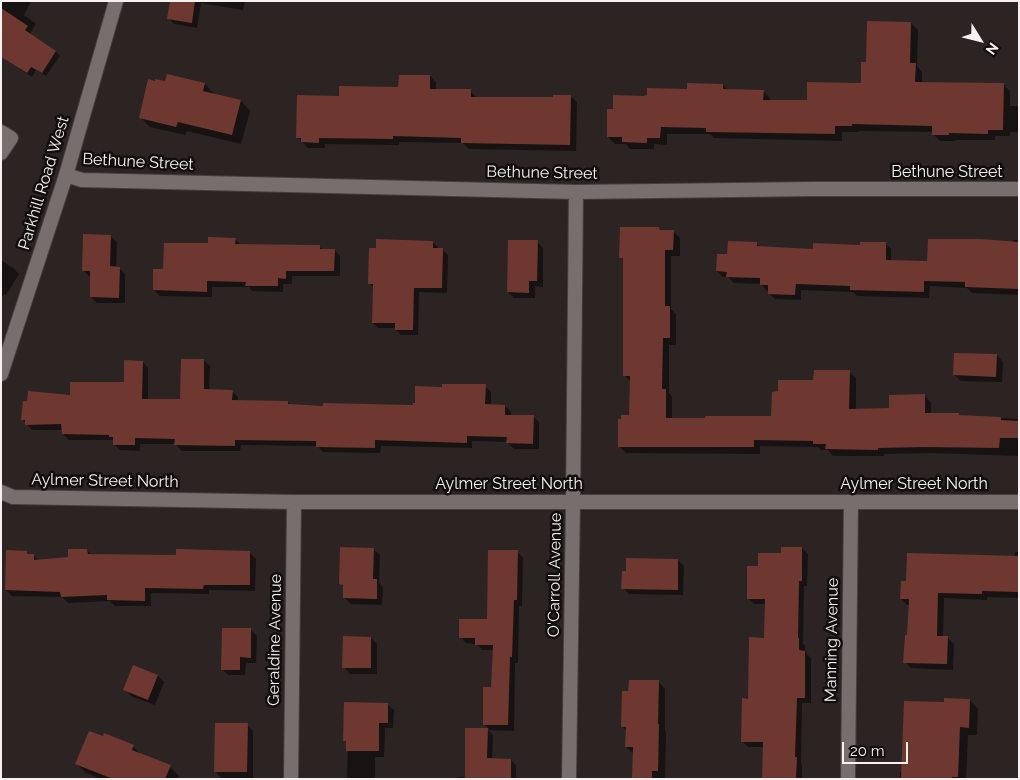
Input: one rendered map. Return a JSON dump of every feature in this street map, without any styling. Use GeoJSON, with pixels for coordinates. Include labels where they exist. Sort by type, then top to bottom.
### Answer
{"type":"FeatureCollection","features":[{"type":"Feature","properties":{"kind":"street","name":"Parkhill Road West"},"geometry":{"type":"LineString","coordinates":[[1,374],[66,174],[116,1]]}},
{"type":"Feature","properties":{"kind":"street"},"geometry":{"type":"LineString","coordinates":[[1,153],[6,135]]}},
{"type":"Feature","properties":{"kind":"street","name":"Bethune Street"},"geometry":{"type":"LineString","coordinates":[[66,174],[82,180],[576,192],[1019,189]]}},
{"type":"Feature","properties":{"kind":"street","name":"O'Carroll Avenue"},"geometry":{"type":"LineString","coordinates":[[569,779],[574,501],[576,192]]}},
{"type":"Feature","properties":{"kind":"street","name":"Aylmer Street North"},"geometry":{"type":"LineString","coordinates":[[1,492],[13,497],[294,502],[1019,502]]}},
{"type":"Feature","properties":{"kind":"street","name":"Geraldine Avenue"},"geometry":{"type":"LineString","coordinates":[[291,779],[294,502]]}},
{"type":"Feature","properties":{"kind":"street","name":"Manning Avenue"},"geometry":{"type":"LineString","coordinates":[[848,779],[851,502]]}},
{"type":"Feature","properties":{"kind":"building"},"geometry":{"type":"Polygon","coordinates":[[[170,1],[195,1],[192,23],[167,19],[170,1]]]}},
{"type":"Feature","properties":{"kind":"building"},"geometry":{"type":"Polygon","coordinates":[[[1,8],[28,26],[25,30],[56,51],[42,73],[31,67],[27,73],[1,57],[1,8]]]}},
{"type":"Feature","properties":{"kind":"building"},"geometry":{"type":"Polygon","coordinates":[[[867,21],[911,22],[910,63],[916,63],[915,82],[1004,83],[1003,130],[988,130],[988,134],[949,133],[949,135],[932,135],[932,126],[852,124],[852,126],[835,126],[835,134],[706,132],[706,128],[661,127],[660,138],[647,138],[647,143],[622,142],[622,137],[607,137],[607,109],[613,109],[613,95],[644,96],[647,95],[647,88],[687,89],[687,83],[723,84],[723,89],[764,90],[763,100],[807,100],[807,82],[861,83],[861,62],[866,62],[867,21]]]}},
{"type":"Feature","properties":{"kind":"building"},"geometry":{"type":"Polygon","coordinates":[[[167,74],[205,83],[203,91],[241,100],[232,135],[178,122],[176,127],[139,118],[148,79],[165,81],[167,74]]]}},
{"type":"Feature","properties":{"kind":"building"},"geometry":{"type":"Polygon","coordinates":[[[399,75],[430,75],[430,89],[471,89],[471,97],[553,97],[553,95],[571,95],[570,145],[461,143],[461,138],[393,136],[393,139],[319,138],[319,143],[301,142],[301,138],[296,138],[297,95],[339,96],[339,86],[398,87],[399,75]]]}},
{"type":"Feature","properties":{"kind":"building"},"geometry":{"type":"Polygon","coordinates":[[[620,227],[659,227],[660,230],[674,230],[673,250],[665,250],[665,306],[670,306],[670,338],[663,338],[662,389],[666,389],[666,418],[771,416],[772,392],[778,391],[778,380],[813,380],[814,370],[850,370],[849,409],[889,408],[889,395],[925,394],[925,413],[959,413],[959,415],[1001,417],[1001,420],[1019,421],[1019,438],[1000,438],[999,448],[825,449],[826,444],[813,444],[813,441],[754,440],[754,447],[618,447],[618,419],[621,419],[621,415],[629,415],[630,376],[623,376],[623,258],[619,258],[620,227]]]}},
{"type":"Feature","properties":{"kind":"building"},"geometry":{"type":"Polygon","coordinates":[[[83,234],[111,235],[110,266],[120,267],[119,298],[90,297],[90,271],[82,271],[83,234]]]}},
{"type":"Feature","properties":{"kind":"building"},"geometry":{"type":"Polygon","coordinates":[[[208,237],[236,238],[235,244],[320,245],[320,249],[335,249],[334,271],[286,271],[286,279],[278,278],[278,286],[245,286],[246,282],[207,281],[207,292],[153,290],[153,269],[163,269],[164,243],[208,243],[208,237]]]}},
{"type":"Feature","properties":{"kind":"building"},"geometry":{"type":"Polygon","coordinates":[[[376,239],[433,241],[433,248],[443,248],[442,288],[414,288],[413,330],[395,330],[395,323],[372,323],[373,284],[368,284],[369,248],[376,248],[376,239]]]}},
{"type":"Feature","properties":{"kind":"building"},"geometry":{"type":"Polygon","coordinates":[[[928,239],[981,239],[1019,242],[1019,289],[965,287],[965,282],[924,281],[924,292],[850,290],[850,286],[796,284],[795,295],[768,294],[768,285],[760,285],[760,278],[726,277],[727,272],[716,271],[717,254],[727,254],[728,241],[757,242],[757,246],[813,249],[813,243],[860,245],[860,242],[886,242],[886,260],[927,261],[928,239]]]}},
{"type":"Feature","properties":{"kind":"building"},"geometry":{"type":"Polygon","coordinates":[[[508,240],[538,240],[537,281],[529,281],[529,293],[507,292],[508,240]]]}},
{"type":"Feature","properties":{"kind":"building"},"geometry":{"type":"Polygon","coordinates":[[[954,353],[997,354],[996,377],[953,375],[954,353]]]}},
{"type":"Feature","properties":{"kind":"building"},"geometry":{"type":"Polygon","coordinates":[[[181,359],[204,359],[204,389],[233,390],[232,400],[288,401],[288,404],[323,406],[323,403],[413,405],[415,403],[415,386],[442,387],[442,384],[486,384],[485,404],[505,405],[505,415],[534,415],[533,444],[506,443],[507,437],[467,436],[467,443],[375,440],[375,448],[316,447],[316,441],[235,440],[235,446],[174,445],[175,439],[135,438],[135,445],[113,445],[113,437],[109,437],[109,435],[62,434],[61,424],[25,425],[25,420],[21,420],[23,401],[27,401],[28,391],[70,395],[70,382],[124,382],[124,360],[143,361],[142,399],[180,399],[181,359]]]}},
{"type":"Feature","properties":{"kind":"building"},"geometry":{"type":"Polygon","coordinates":[[[340,547],[374,548],[373,579],[377,579],[377,599],[343,598],[343,585],[339,584],[340,547]]]}},
{"type":"Feature","properties":{"kind":"building"},"geometry":{"type":"Polygon","coordinates":[[[781,547],[802,547],[802,581],[799,581],[798,638],[799,650],[805,651],[805,698],[797,698],[796,779],[762,779],[763,742],[741,742],[742,698],[748,699],[749,637],[764,638],[765,599],[747,599],[747,566],[758,566],[758,553],[781,553],[781,547]]]}},
{"type":"Feature","properties":{"kind":"building"},"geometry":{"type":"Polygon","coordinates":[[[68,549],[87,549],[88,554],[176,555],[176,549],[250,551],[250,585],[204,585],[203,589],[145,588],[145,601],[107,600],[107,595],[61,597],[60,592],[5,590],[6,550],[27,551],[27,554],[34,554],[34,560],[68,557],[68,549]]]}},
{"type":"Feature","properties":{"kind":"building"},"geometry":{"type":"Polygon","coordinates":[[[488,550],[518,550],[517,600],[514,600],[512,657],[510,657],[508,725],[483,725],[483,687],[491,687],[493,645],[475,645],[475,638],[459,638],[459,619],[487,619],[488,550]]]}},
{"type":"Feature","properties":{"kind":"building"},"geometry":{"type":"Polygon","coordinates":[[[907,553],[1019,556],[1018,592],[982,591],[982,594],[938,593],[937,636],[948,636],[947,664],[903,663],[909,599],[900,599],[901,581],[906,581],[907,553]]]}},
{"type":"Feature","properties":{"kind":"building"},"geometry":{"type":"Polygon","coordinates":[[[626,558],[678,559],[678,590],[621,589],[622,571],[626,571],[626,558]]]}},
{"type":"Feature","properties":{"kind":"building"},"geometry":{"type":"Polygon","coordinates":[[[222,628],[251,628],[251,658],[240,657],[240,670],[221,670],[222,628]]]}},
{"type":"Feature","properties":{"kind":"building"},"geometry":{"type":"Polygon","coordinates":[[[343,636],[371,637],[371,668],[342,668],[343,636]]]}},
{"type":"Feature","properties":{"kind":"building"},"geometry":{"type":"Polygon","coordinates":[[[133,665],[158,675],[148,700],[123,690],[133,665]]]}},
{"type":"Feature","properties":{"kind":"building"},"geometry":{"type":"Polygon","coordinates":[[[629,680],[659,680],[658,771],[652,771],[652,779],[632,779],[633,747],[625,747],[626,727],[621,727],[622,691],[628,691],[629,680]]]}},
{"type":"Feature","properties":{"kind":"building"},"geometry":{"type":"Polygon","coordinates":[[[944,698],[970,699],[969,728],[960,727],[958,777],[952,777],[952,779],[901,779],[904,701],[944,702],[944,698]]]}},
{"type":"Feature","properties":{"kind":"building"},"geometry":{"type":"Polygon","coordinates":[[[344,702],[388,703],[388,723],[379,723],[379,751],[346,751],[346,741],[343,741],[344,702]]]}},
{"type":"Feature","properties":{"kind":"building"},"geometry":{"type":"Polygon","coordinates":[[[215,723],[248,723],[247,772],[214,772],[215,723]]]}},
{"type":"Feature","properties":{"kind":"building"},"geometry":{"type":"Polygon","coordinates":[[[465,728],[488,728],[487,758],[511,759],[511,779],[465,779],[465,728]]]}},
{"type":"Feature","properties":{"kind":"building"},"geometry":{"type":"Polygon","coordinates":[[[89,731],[103,736],[104,733],[134,745],[132,750],[171,765],[165,779],[113,779],[75,764],[89,731]]]}}]}
